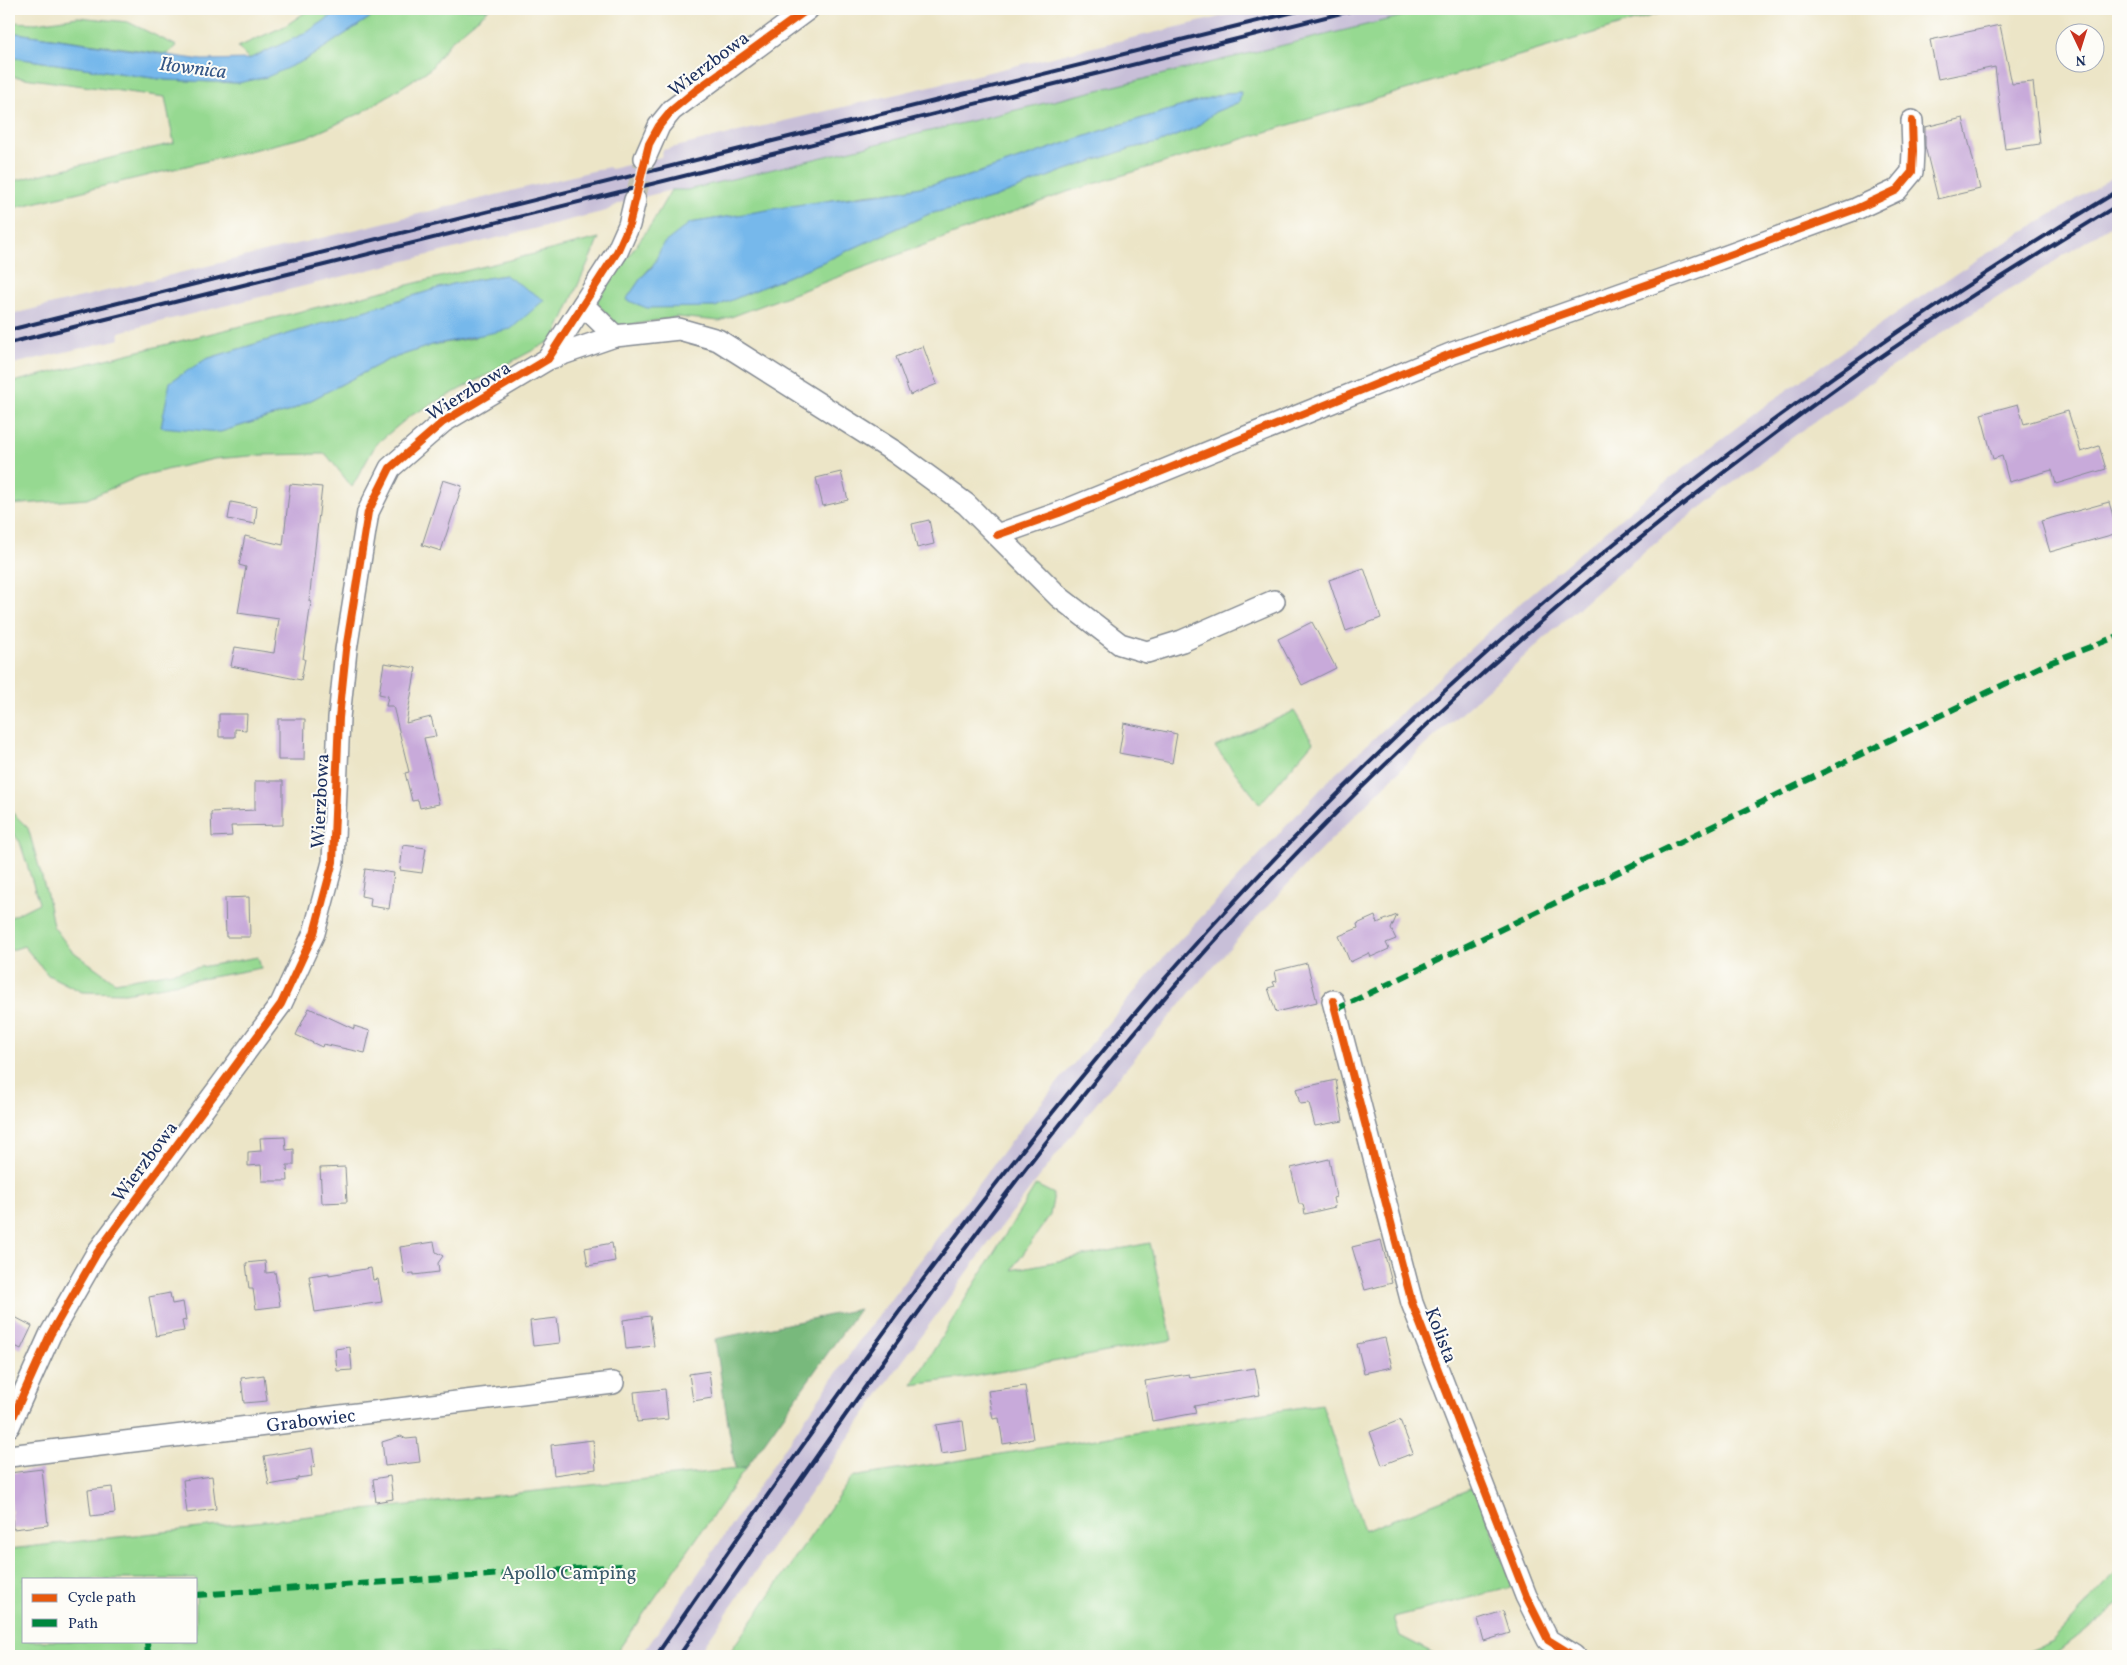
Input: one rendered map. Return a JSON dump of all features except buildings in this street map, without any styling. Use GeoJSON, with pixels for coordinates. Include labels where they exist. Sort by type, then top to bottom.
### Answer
{"type":"FeatureCollection","features":[{"type":"Feature","properties":{"kind":"street","name":"Wierzbowa"},"geometry":{"type":"LineString","coordinates":[[645,158],[658,126],[672,110],[808,9]]}},
{"type":"Feature","properties":{"kind":"street"},"geometry":{"type":"LineString","coordinates":[[998,535],[1059,513],[1454,353],[1683,272],[1856,208],[1896,190],[1912,172],[1914,151],[1912,120]]}},
{"type":"Feature","properties":{"kind":"street","name":"Wierzbowa"},"geometry":{"type":"LineString","coordinates":[[9,1426],[50,1335],[97,1253],[281,1004],[314,933],[333,862],[339,718],[346,650],[368,512],[390,468],[443,422],[548,359],[617,252],[629,225],[635,200]]}},
{"type":"Feature","properties":{"kind":"street"},"geometry":{"type":"LineString","coordinates":[[583,305],[615,336]]}},
{"type":"Feature","properties":{"kind":"street"},"geometry":{"type":"LineString","coordinates":[[548,359],[615,336],[679,329],[718,340],[895,452],[966,504],[1066,603],[1120,644],[1147,652],[1182,641],[1274,601]]}},
{"type":"Feature","properties":{"kind":"street","name":"Kolista"},"geometry":{"type":"LineString","coordinates":[[1333,1001],[1412,1303],[1526,1596],[1548,1640],[1574,1656]]}},
{"type":"Feature","properties":{"kind":"street","name":"Grabowiec"},"geometry":{"type":"LineString","coordinates":[[9,1456],[613,1383]]}},
{"type":"Feature","properties":{"kind":"shaded area"},"geometry":{"type":"Polygon","coordinates":[[[1253,9],[1432,9],[687,190],[671,190],[620,203],[606,211],[119,332],[120,339],[9,365],[9,315],[609,167],[611,169],[661,157],[663,150],[1253,9]]]}},
{"type":"Feature","properties":{"kind":"shaded area"},"geometry":{"type":"Polygon","coordinates":[[[2118,174],[2118,221],[1929,341],[1793,437],[1664,536],[1602,587],[1423,747],[1303,868],[1251,924],[1091,1110],[994,1236],[886,1384],[697,1656],[641,1656],[856,1345],[1007,1146],[1163,958],[1331,778],[1512,610],[1639,503],[1703,453],[1770,402],[1904,308],[1975,261],[2118,174]]]}},
{"type":"Feature","properties":{"kind":"green space"},"geometry":{"type":"Polygon","coordinates":[[[310,9],[342,9],[306,33],[249,59],[238,47],[285,26],[310,9]]]}},
{"type":"Feature","properties":{"kind":"green space"},"geometry":{"type":"Polygon","coordinates":[[[383,9],[489,9],[451,41],[430,69],[361,113],[310,136],[9,209],[9,182],[174,143],[165,97],[9,76],[9,57],[166,80],[238,83],[307,59],[383,9]]]}},
{"type":"Feature","properties":{"kind":"green space"},"geometry":{"type":"Polygon","coordinates":[[[1432,9],[1674,9],[1067,192],[720,321],[677,317],[619,327],[596,302],[652,223],[671,190],[687,190],[1432,9]],[[1240,92],[1226,93],[1113,127],[966,177],[901,191],[863,195],[690,223],[641,278],[626,300],[715,307],[825,261],[929,214],[994,198],[1060,172],[1132,148],[1158,143],[1195,128],[1215,112],[1239,102],[1240,92]]]}},
{"type":"Feature","properties":{"kind":"green space"},"geometry":{"type":"Polygon","coordinates":[[[78,17],[128,22],[177,46],[167,54],[9,32],[9,22],[36,23],[78,17]]]}},
{"type":"Feature","properties":{"kind":"green space"},"geometry":{"type":"Polygon","coordinates":[[[599,238],[554,339],[410,416],[376,444],[352,487],[326,454],[262,455],[214,459],[140,476],[87,499],[9,505],[9,383],[599,238]],[[505,275],[452,284],[206,359],[220,432],[290,411],[388,360],[432,345],[474,338],[505,275]]]}},
{"type":"Feature","properties":{"kind":"green space"},"geometry":{"type":"Polygon","coordinates":[[[1294,711],[1313,742],[1260,804],[1215,747],[1294,711]]]}},
{"type":"Feature","properties":{"kind":"green space"},"geometry":{"type":"Polygon","coordinates":[[[9,809],[28,828],[47,895],[53,926],[71,950],[115,982],[258,957],[261,968],[125,993],[82,992],[48,975],[24,946],[9,951],[9,918],[39,903],[20,842],[9,828],[9,809]]]}},
{"type":"Feature","properties":{"kind":"green space"},"geometry":{"type":"Polygon","coordinates":[[[1036,1185],[1054,1194],[1050,1215],[1012,1270],[1150,1243],[1172,1340],[971,1377],[912,1385],[1036,1185]]]}},
{"type":"Feature","properties":{"kind":"green space"},"geometry":{"type":"Polygon","coordinates":[[[859,1309],[746,1468],[735,1469],[715,1339],[859,1309]]]}},
{"type":"Feature","properties":{"kind":"green space"},"geometry":{"type":"Polygon","coordinates":[[[1322,1404],[1364,1531],[1475,1487],[1513,1587],[1394,1617],[1400,1636],[1439,1656],[727,1656],[852,1477],[1322,1404]]]}},
{"type":"Feature","properties":{"kind":"green space","name":"Apollo Camping"},"geometry":{"type":"Polygon","coordinates":[[[746,1468],[614,1656],[9,1656],[9,1549],[746,1468]]]}},
{"type":"Feature","properties":{"kind":"green space"},"geometry":{"type":"Polygon","coordinates":[[[2118,1570],[2118,1605],[2053,1656],[2018,1656],[2053,1641],[2118,1570]]]}},
{"type":"Feature","properties":{"kind":"water","name":"Iłownica"},"geometry":{"type":"Polygon","coordinates":[[[342,9],[383,9],[307,59],[267,77],[238,83],[166,80],[9,57],[9,32],[202,60],[249,59],[306,33],[342,9]]]}},
{"type":"Feature","properties":{"kind":"water"},"geometry":{"type":"Polygon","coordinates":[[[1241,92],[1239,102],[1215,112],[1195,128],[1158,143],[1132,148],[1060,172],[994,198],[929,214],[825,261],[715,307],[647,308],[626,300],[641,278],[653,266],[663,244],[690,223],[803,204],[901,191],[966,177],[1113,127],[1226,93],[1241,92]]]}},
{"type":"Feature","properties":{"kind":"water"},"geometry":{"type":"Polygon","coordinates":[[[505,275],[544,300],[511,329],[432,345],[388,360],[290,411],[220,432],[161,427],[170,382],[206,359],[452,284],[505,275]]]}},
{"type":"Feature","properties":{"kind":"tunnel"},"geometry":{"type":"LineString","coordinates":[[635,200],[645,158]]}},
{"type":"Feature","properties":{"kind":"railway"},"geometry":{"type":"LineString","coordinates":[[9,330],[1306,9]]}},
{"type":"Feature","properties":{"kind":"railway"},"geometry":{"type":"LineString","coordinates":[[9,343],[1358,9]]}},
{"type":"Feature","properties":{"kind":"railway"},"geometry":{"type":"LineString","coordinates":[[656,1656],[859,1366],[1001,1177],[1151,994],[1230,906],[1330,802],[1433,702],[1539,607],[1648,516],[1761,430],[1876,347],[1996,267],[2118,191]]}},
{"type":"Feature","properties":{"kind":"railway"},"geometry":{"type":"LineString","coordinates":[[679,1656],[842,1419],[954,1263],[1070,1111],[1211,945],[1294,855],[1469,686],[1560,605],[1654,527],[1750,452],[1914,334],[2118,205]]}},
{"type":"Feature","properties":{"kind":"marked path"},"geometry":{"type":"LineString","coordinates":[[1335,1010],[2044,665],[2118,636]]}},
{"type":"Feature","properties":{"kind":"marked path"},"geometry":{"type":"LineString","coordinates":[[198,1595],[621,1566]]}},
{"type":"Feature","properties":{"kind":"marked path"},"geometry":{"type":"LineString","coordinates":[[147,1642],[148,1656]]}},
{"type":"Feature","properties":{"kind":"cycle path"},"geometry":{"type":"LineString","coordinates":[[9,1426],[50,1335],[97,1253],[281,1004],[314,933],[333,862],[339,718],[346,650],[368,512],[390,468],[443,422],[548,359],[617,252],[629,225],[649,144],[659,126],[672,110],[695,91],[808,9]]}},
{"type":"Feature","properties":{"kind":"cycle path"},"geometry":{"type":"LineString","coordinates":[[997,535],[1059,513],[1453,353],[1856,209],[1897,190],[1912,172],[1912,121]]}},
{"type":"Feature","properties":{"kind":"cycle path"},"geometry":{"type":"LineString","coordinates":[[1333,1001],[1412,1303],[1526,1596],[1548,1640],[1574,1656]]}}]}
